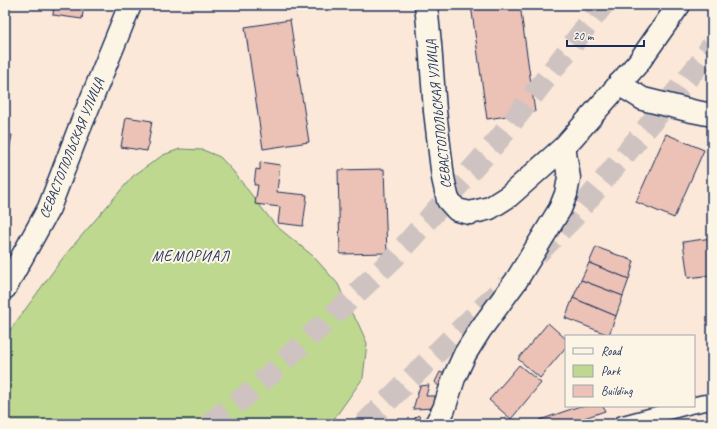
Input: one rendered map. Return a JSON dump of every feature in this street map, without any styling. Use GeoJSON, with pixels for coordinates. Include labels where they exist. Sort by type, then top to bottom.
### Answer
{"type":"FeatureCollection","features":[{"type":"Feature","properties":{"kind":"street","name":"СЕВАСТОПОЛЬСКАЯ УЛИЦА"},"geometry":{"type":"LineString","coordinates":[[5,288],[49,208],[78,132],[130,5]]}},
{"type":"Feature","properties":{"kind":"street","name":"СЕВАСТОПОЛЬСКАЯ УЛИЦА"},"geometry":{"type":"LineString","coordinates":[[426,5],[435,112],[448,200],[457,210],[470,213],[490,208],[509,196],[564,147],[638,63],[679,5]]}},
{"type":"Feature","properties":{"kind":"street"},"geometry":{"type":"LineString","coordinates":[[619,84],[643,99],[712,115]]}},
{"type":"Feature","properties":{"kind":"street"},"geometry":{"type":"LineString","coordinates":[[436,424],[444,409],[454,378],[465,354],[480,330],[516,281],[560,209],[566,194],[569,178],[564,147]]}},
{"type":"Feature","properties":{"kind":"lane"},"geometry":{"type":"LineString","coordinates":[[695,405],[712,402]]}},
{"type":"Feature","properties":{"kind":"lane"},"geometry":{"type":"LineString","coordinates":[[621,424],[685,407]]}},
{"type":"Feature","properties":{"kind":"green space"},"geometry":{"type":"Polygon","coordinates":[[[180,149],[203,150],[220,157],[233,171],[275,225],[313,256],[338,284],[367,343],[363,378],[332,424],[5,424],[5,337],[65,255],[133,176],[163,155],[180,149]]]}},
{"type":"Feature","properties":{"kind":"building"},"geometry":{"type":"Polygon","coordinates":[[[54,5],[84,5],[82,19],[53,15],[54,5]]]}},
{"type":"Feature","properties":{"kind":"building"},"geometry":{"type":"Polygon","coordinates":[[[471,5],[520,5],[535,112],[487,119],[471,5]]]}},
{"type":"Feature","properties":{"kind":"building"},"geometry":{"type":"Polygon","coordinates":[[[290,20],[309,142],[263,149],[245,27],[290,20]]]}},
{"type":"Feature","properties":{"kind":"building"},"geometry":{"type":"Polygon","coordinates":[[[126,117],[152,121],[147,151],[121,147],[126,117]]]}},
{"type":"Feature","properties":{"kind":"building"},"geometry":{"type":"Polygon","coordinates":[[[5,134],[12,135],[5,173],[5,134]]]}},
{"type":"Feature","properties":{"kind":"building"},"geometry":{"type":"Polygon","coordinates":[[[666,134],[704,150],[674,218],[636,202],[666,134]]]}},
{"type":"Feature","properties":{"kind":"building"},"geometry":{"type":"Polygon","coordinates":[[[260,162],[280,165],[277,192],[307,195],[303,226],[278,223],[280,207],[255,204],[258,185],[254,185],[256,169],[260,170],[260,162]]]}},
{"type":"Feature","properties":{"kind":"building"},"geometry":{"type":"Polygon","coordinates":[[[384,169],[387,253],[340,254],[338,170],[384,169]]]}},
{"type":"Feature","properties":{"kind":"building"},"geometry":{"type":"Polygon","coordinates":[[[712,238],[712,275],[688,278],[683,242],[712,238]]]}},
{"type":"Feature","properties":{"kind":"building"},"geometry":{"type":"Polygon","coordinates":[[[596,247],[634,261],[629,279],[589,263],[596,247]]]}},
{"type":"Feature","properties":{"kind":"building"},"geometry":{"type":"Polygon","coordinates":[[[589,263],[629,279],[623,296],[581,280],[589,263]]]}},
{"type":"Feature","properties":{"kind":"building"},"geometry":{"type":"Polygon","coordinates":[[[581,280],[623,296],[616,316],[573,298],[581,280]]]}},
{"type":"Feature","properties":{"kind":"building"},"geometry":{"type":"Polygon","coordinates":[[[573,298],[616,316],[609,335],[565,318],[573,298]]]}},
{"type":"Feature","properties":{"kind":"building"},"geometry":{"type":"Polygon","coordinates":[[[548,323],[565,338],[565,348],[540,378],[518,359],[548,323]]]}},
{"type":"Feature","properties":{"kind":"building"},"geometry":{"type":"Polygon","coordinates":[[[519,365],[541,383],[511,419],[489,400],[519,365]]]}},
{"type":"Feature","properties":{"kind":"building"},"geometry":{"type":"Polygon","coordinates":[[[440,372],[447,375],[440,388],[435,382],[440,372]]]}},
{"type":"Feature","properties":{"kind":"building"},"geometry":{"type":"Polygon","coordinates":[[[429,385],[426,396],[435,396],[436,408],[413,409],[420,386],[429,385]]]}},
{"type":"Feature","properties":{"kind":"building"},"geometry":{"type":"Polygon","coordinates":[[[577,407],[603,407],[605,411],[567,424],[541,424],[540,420],[577,407]]]}},
{"type":"Feature","properties":{"kind":"building"},"geometry":{"type":"Polygon","coordinates":[[[418,415],[427,424],[409,424],[418,415]]]}},
{"type":"Feature","properties":{"kind":"tunnel"},"geometry":{"type":"LineString","coordinates":[[209,424],[253,390],[394,258],[500,138],[603,5]]}},
{"type":"Feature","properties":{"kind":"tunnel"},"geometry":{"type":"LineString","coordinates":[[537,254],[572,219],[701,62],[712,45]]}},
{"type":"Feature","properties":{"kind":"tunnel"},"geometry":{"type":"LineString","coordinates":[[364,424],[506,285]]}},
{"type":"Feature","properties":{"kind":"district","name":"МЕМОРИАЛ"},"geometry":{"type":"Point","coordinates":[191,256]}}]}
